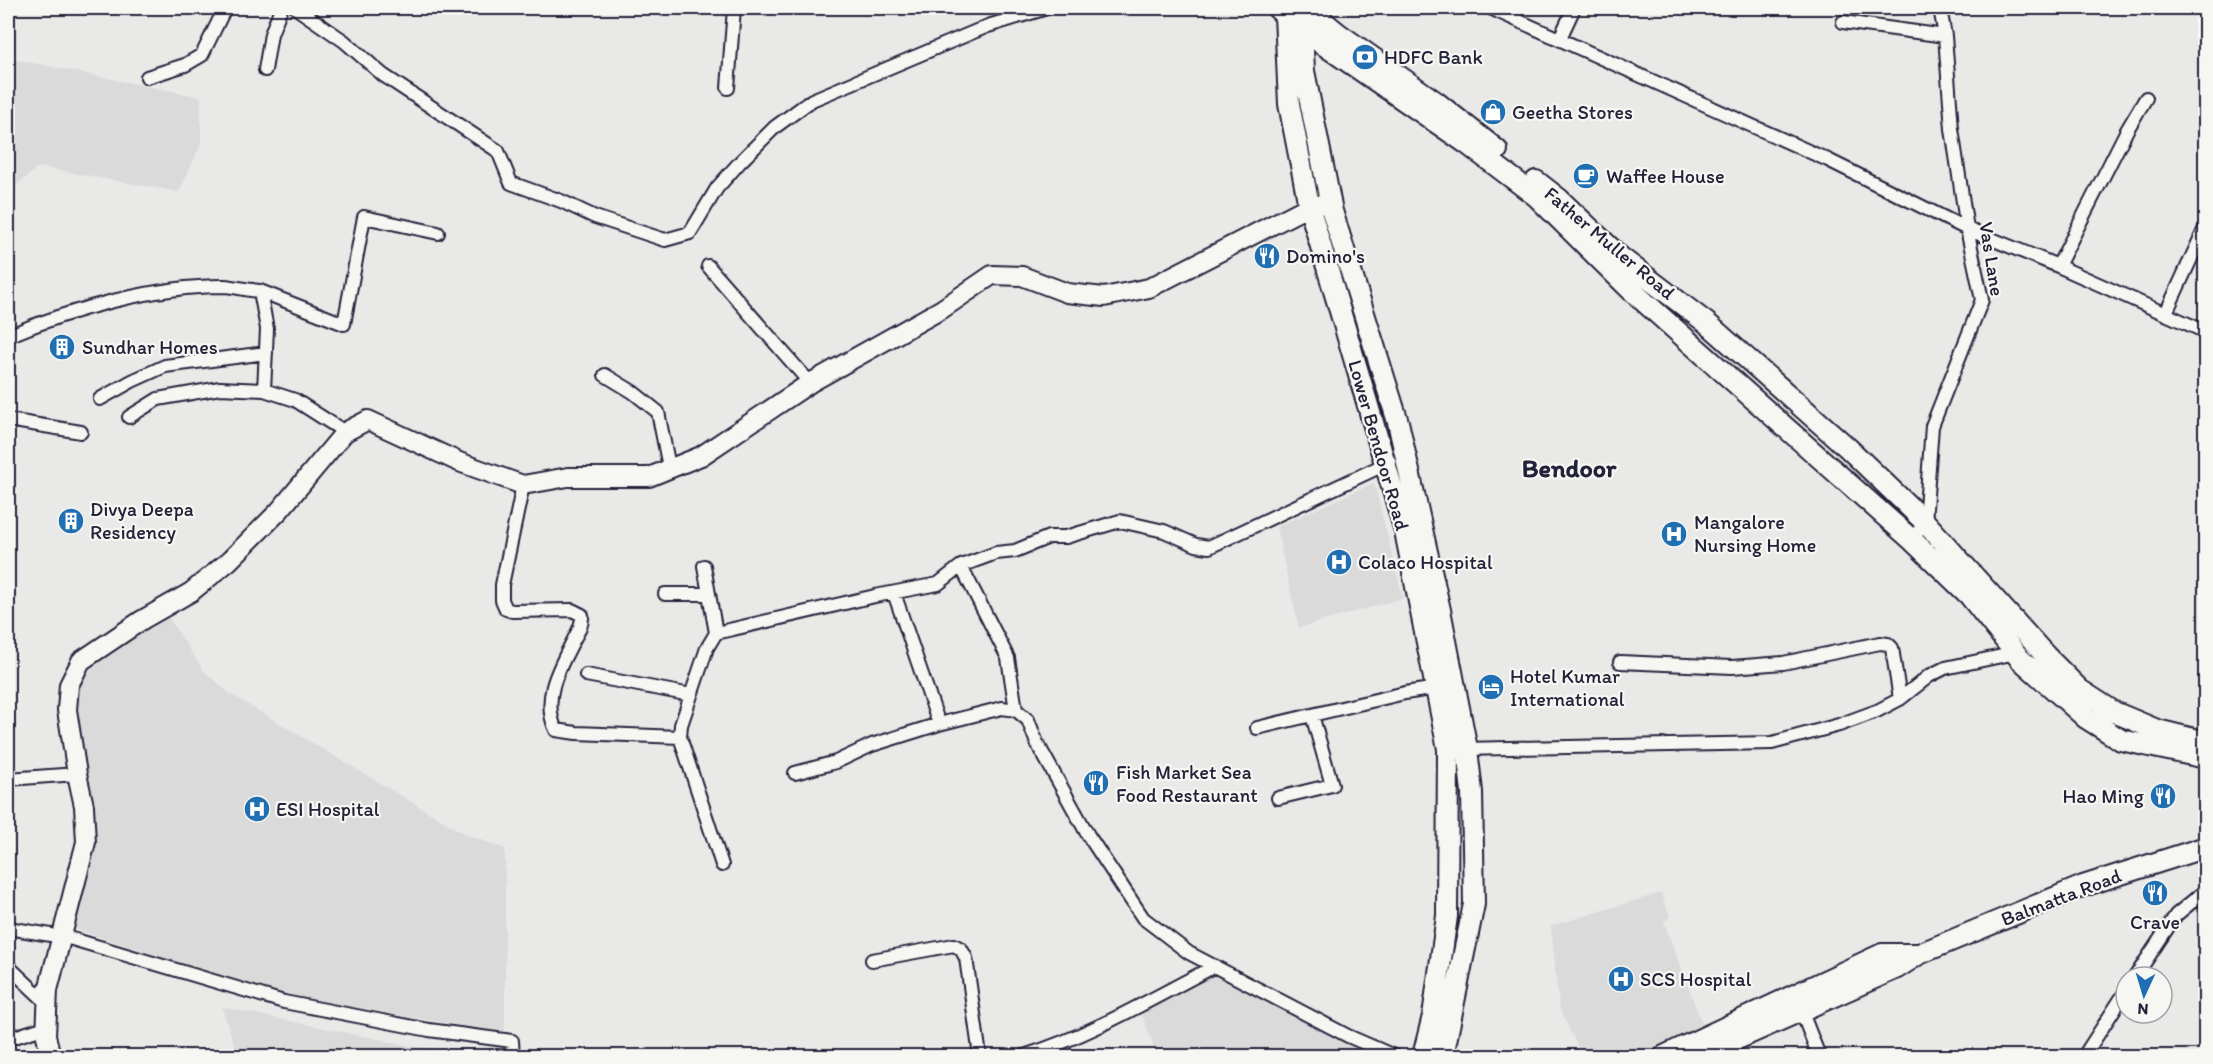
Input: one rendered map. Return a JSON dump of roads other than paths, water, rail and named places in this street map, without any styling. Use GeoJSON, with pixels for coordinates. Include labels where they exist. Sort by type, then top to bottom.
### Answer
{"type":"FeatureCollection","features":[{"type":"Feature","properties":{"kind":"main road"},"geometry":{"type":"LineString","coordinates":[[1285,10],[1302,30],[1456,137],[1536,196],[1631,290],[1912,540],[1969,595],[2016,653],[2086,718],[2121,740],[2205,758]]}},
{"type":"Feature","properties":{"kind":"main road","name":"Lower Bendoor Road"},"geometry":{"type":"LineString","coordinates":[[1285,10],[1289,104],[1309,206],[1405,531],[1437,688],[1458,749],[1447,916],[1433,1016],[1423,1056]]}},
{"type":"Feature","properties":{"kind":"main road"},"geometry":{"type":"LineString","coordinates":[[1312,11],[1302,30],[1304,71],[1330,203],[1398,422],[1458,749],[1472,792],[1474,904],[1443,1056]]}},
{"type":"Feature","properties":{"kind":"main road","name":"Father Muller Road"},"geometry":{"type":"LineString","coordinates":[[1312,11],[1339,34],[1436,102],[1559,199],[1620,257],[1708,324],[1788,394],[1924,522],[2080,690],[2114,712],[2157,730],[2205,742]]}},
{"type":"Feature","properties":{"kind":"main road","name":"Balmatta Road"},"geometry":{"type":"LineString","coordinates":[[1710,1054],[1801,1010],[1897,968],[1919,954],[2083,886],[2205,847]]}},
{"type":"Feature","properties":{"kind":"main road","name":"Balmatta Road"},"geometry":{"type":"LineString","coordinates":[[1664,1056],[1882,954],[1919,954]]}},
{"type":"Feature","properties":{"kind":"street"},"geometry":{"type":"LineString","coordinates":[[147,78],[185,65],[202,55],[225,8]]}},
{"type":"Feature","properties":{"kind":"street"},"geometry":{"type":"LineString","coordinates":[[265,70],[271,34],[281,8]]}},
{"type":"Feature","properties":{"kind":"street"},"geometry":{"type":"LineString","coordinates":[[296,8],[344,42],[383,75],[498,151],[511,183],[561,201],[595,218],[665,240],[690,233],[717,188],[740,162],[775,127],[812,100],[988,26],[1047,8]]}},
{"type":"Feature","properties":{"kind":"street"},"geometry":{"type":"LineString","coordinates":[[728,88],[734,8]]}},
{"type":"Feature","properties":{"kind":"street"},"geometry":{"type":"LineString","coordinates":[[1490,8],[1817,154],[1967,229],[2058,266],[2205,332]]}},
{"type":"Feature","properties":{"kind":"street"},"geometry":{"type":"LineString","coordinates":[[1560,38],[1574,8]]}},
{"type":"Feature","properties":{"kind":"street","name":"Vas Lane"},"geometry":{"type":"LineString","coordinates":[[1912,540],[1924,522],[1932,426],[1982,300],[1967,229],[1952,129],[1945,36],[1940,8]]}},
{"type":"Feature","properties":{"kind":"street"},"geometry":{"type":"LineString","coordinates":[[1844,22],[1945,36]]}},
{"type":"Feature","properties":{"kind":"street"},"geometry":{"type":"LineString","coordinates":[[2058,266],[2127,130],[2146,98]]}},
{"type":"Feature","properties":{"kind":"street"},"geometry":{"type":"LineString","coordinates":[[51,1056],[46,1036],[48,990],[86,842],[84,806],[67,710],[69,685],[81,661],[142,620],[191,592],[229,561],[279,511],[345,432],[368,420],[459,462],[524,484],[568,477],[649,477],[701,456],[810,383],[942,309],[992,275],[1022,276],[1067,293],[1104,297],[1149,288],[1309,206],[1330,203]]}},
{"type":"Feature","properties":{"kind":"street"},"geometry":{"type":"LineString","coordinates":[[8,336],[85,309],[161,291],[225,286],[261,291],[344,324],[364,217],[438,233]]}},
{"type":"Feature","properties":{"kind":"street"},"geometry":{"type":"LineString","coordinates":[[2166,313],[2205,226]]}},
{"type":"Feature","properties":{"kind":"street"},"geometry":{"type":"LineString","coordinates":[[708,266],[810,383]]}},
{"type":"Feature","properties":{"kind":"street"},"geometry":{"type":"LineString","coordinates":[[261,291],[267,329],[264,390]]}},
{"type":"Feature","properties":{"kind":"street"},"geometry":{"type":"LineString","coordinates":[[100,399],[165,366],[266,353]]}},
{"type":"Feature","properties":{"kind":"street"},"geometry":{"type":"LineString","coordinates":[[605,375],[633,392],[658,412],[669,467]]}},
{"type":"Feature","properties":{"kind":"street"},"geometry":{"type":"LineString","coordinates":[[129,417],[158,399],[220,388],[264,390],[295,400],[345,432]]}},
{"type":"Feature","properties":{"kind":"street"},"geometry":{"type":"LineString","coordinates":[[8,420],[81,432]]}},
{"type":"Feature","properties":{"kind":"street"},"geometry":{"type":"LineString","coordinates":[[716,633],[938,584],[961,566],[996,554],[1015,551],[1049,537],[1066,537],[1120,521],[1164,531],[1196,545],[1209,547],[1405,455]]}},
{"type":"Feature","properties":{"kind":"street"},"geometry":{"type":"LineString","coordinates":[[524,484],[502,585],[502,600],[506,609],[512,611],[572,610],[582,615],[580,627],[555,677],[550,697],[556,730],[576,734],[681,737]]}},
{"type":"Feature","properties":{"kind":"street"},"geometry":{"type":"LineString","coordinates":[[704,566],[716,633],[707,648],[681,725],[681,737],[722,865]]}},
{"type":"Feature","properties":{"kind":"street"},"geometry":{"type":"LineString","coordinates":[[961,566],[1008,658],[1016,710]]}},
{"type":"Feature","properties":{"kind":"street"},"geometry":{"type":"LineString","coordinates":[[894,593],[939,724]]}},
{"type":"Feature","properties":{"kind":"street"},"geometry":{"type":"LineString","coordinates":[[666,594],[709,594]]}},
{"type":"Feature","properties":{"kind":"street"},"geometry":{"type":"LineString","coordinates":[[1620,662],[1732,667],[1783,663],[1880,643],[1888,644],[1893,648],[1900,699]]}},
{"type":"Feature","properties":{"kind":"street"},"geometry":{"type":"LineString","coordinates":[[1458,749],[1772,743],[1860,718],[1900,699],[1929,676],[1945,669],[2016,653]]}},
{"type":"Feature","properties":{"kind":"street"},"geometry":{"type":"LineString","coordinates":[[586,675],[692,695]]}},
{"type":"Feature","properties":{"kind":"street"},"geometry":{"type":"LineString","coordinates":[[1257,728],[1405,693],[1437,688]]}},
{"type":"Feature","properties":{"kind":"street"},"geometry":{"type":"LineString","coordinates":[[795,773],[836,762],[872,745],[939,724],[1002,708],[1016,710],[1028,720],[1037,742],[1088,835],[1143,918],[1189,953],[1348,1036],[1394,1056]]}},
{"type":"Feature","properties":{"kind":"street"},"geometry":{"type":"LineString","coordinates":[[1278,798],[1332,785],[1312,715]]}},
{"type":"Feature","properties":{"kind":"street"},"geometry":{"type":"LineString","coordinates":[[8,779],[77,774]]}},
{"type":"Feature","properties":{"kind":"street"},"geometry":{"type":"LineString","coordinates":[[2143,965],[2176,915],[2205,890]]}},
{"type":"Feature","properties":{"kind":"street"},"geometry":{"type":"LineString","coordinates":[[8,928],[62,936],[284,1002],[429,1030],[512,1041],[513,1056]]}},
{"type":"Feature","properties":{"kind":"street"},"geometry":{"type":"LineString","coordinates":[[872,960],[954,945],[961,949],[966,958],[980,1056]]}},
{"type":"Feature","properties":{"kind":"street"},"geometry":{"type":"LineString","coordinates":[[8,966],[48,1004]]}},
{"type":"Feature","properties":{"kind":"street"},"geometry":{"type":"LineString","coordinates":[[1024,1056],[1048,1049],[1110,1020],[1215,966]]}},
{"type":"Feature","properties":{"kind":"street"},"geometry":{"type":"LineString","coordinates":[[1801,1010],[1819,1056]]}},
{"type":"Feature","properties":{"kind":"street"},"geometry":{"type":"LineString","coordinates":[[2084,1056],[2114,1010]]}},
{"type":"Feature","properties":{"kind":"street"},"geometry":{"type":"LineString","coordinates":[[8,1039],[46,1027]]}},
{"type":"Feature","properties":{"kind":"place","name":"HDFC Bank"},"geometry":{"type":"Point","coordinates":[1365,57]}},
{"type":"Feature","properties":{"kind":"place","name":"Geetha Stores"},"geometry":{"type":"Point","coordinates":[1493,112]}},
{"type":"Feature","properties":{"kind":"place","name":"Waffee House"},"geometry":{"type":"Point","coordinates":[1586,176]}},
{"type":"Feature","properties":{"kind":"place","name":"Domino's"},"geometry":{"type":"Point","coordinates":[1267,256]}},
{"type":"Feature","properties":{"kind":"place","name":"Sundhar Homes"},"geometry":{"type":"Point","coordinates":[62,347]}},
{"type":"Feature","properties":{"kind":"place","name":"Divya Deepa Residency"},"geometry":{"type":"Point","coordinates":[71,521]}},
{"type":"Feature","properties":{"kind":"place","name":"Mangalore Nursing Home"},"geometry":{"type":"Point","coordinates":[1674,534]}},
{"type":"Feature","properties":{"kind":"place","name":"Colaco Hospital"},"geometry":{"type":"Point","coordinates":[1339,562]}},
{"type":"Feature","properties":{"kind":"place","name":"Hotel Kumar International"},"geometry":{"type":"Point","coordinates":[1491,687]}},
{"type":"Feature","properties":{"kind":"place","name":"Fish Market Sea Food Restaurant"},"geometry":{"type":"Point","coordinates":[1096,783]}},
{"type":"Feature","properties":{"kind":"place","name":"Hao Ming"},"geometry":{"type":"Point","coordinates":[2163,796]}},
{"type":"Feature","properties":{"kind":"place","name":"ESI Hospital"},"geometry":{"type":"Point","coordinates":[257,809]}},
{"type":"Feature","properties":{"kind":"place","name":"Crave"},"geometry":{"type":"Point","coordinates":[2155,893]}},
{"type":"Feature","properties":{"kind":"place","name":"SCS Hospital"},"geometry":{"type":"Point","coordinates":[1621,979]}},
{"type":"Feature","properties":{"kind":"district","name":"Bendoor"},"geometry":{"type":"Point","coordinates":[1569,468]}}]}
